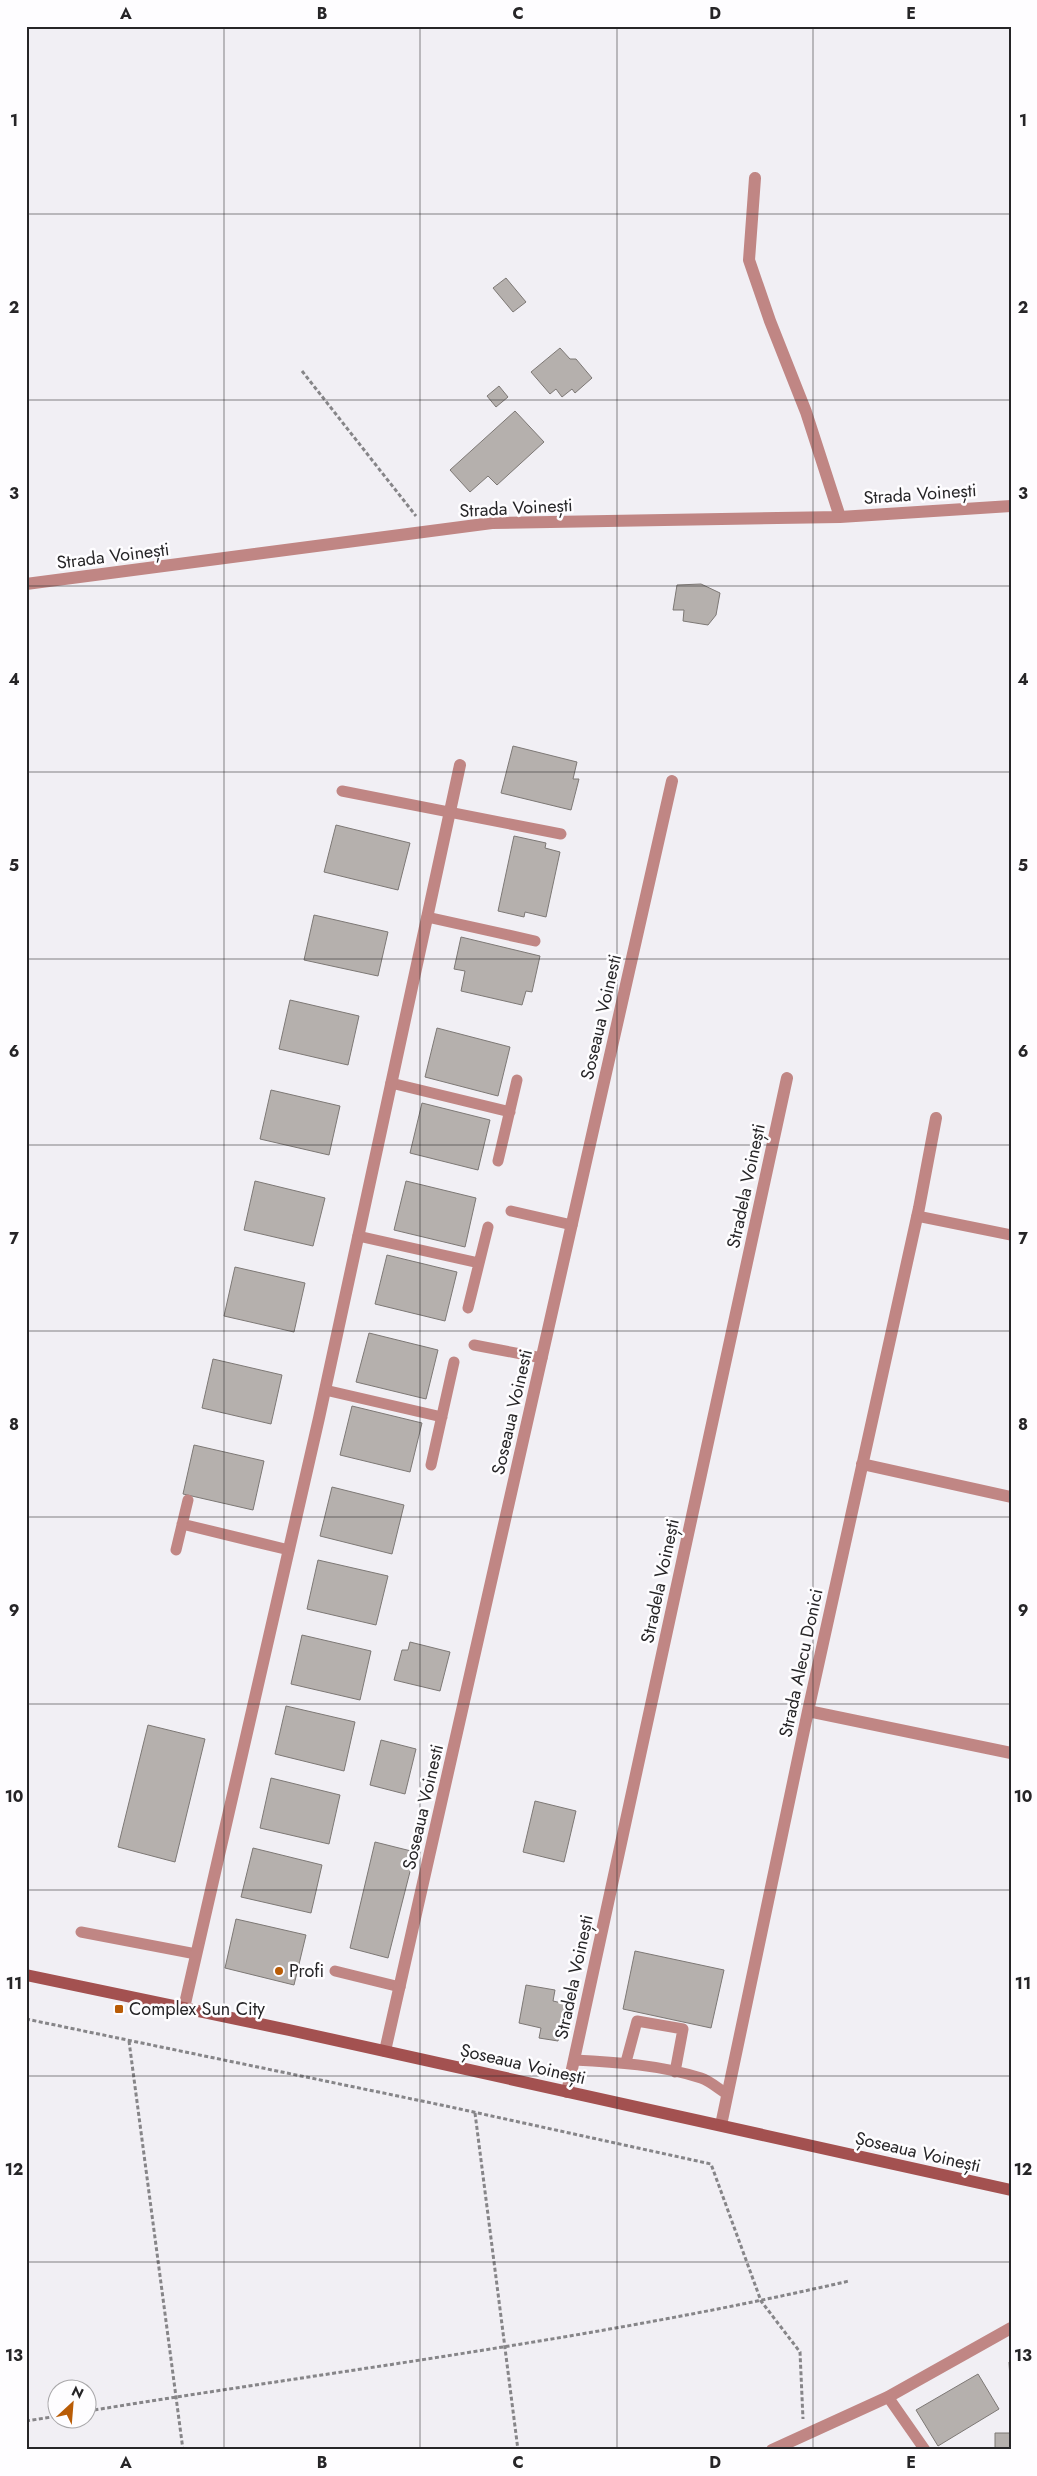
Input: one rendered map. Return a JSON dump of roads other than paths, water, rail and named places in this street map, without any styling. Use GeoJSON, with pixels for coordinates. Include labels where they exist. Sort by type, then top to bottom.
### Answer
{"type":"FeatureCollection","features":[{"type":"Feature","properties":{"kind":"main road","name":"Șoseaua Voinești"},"geometry":{"type":"LineString","coordinates":[[26,1975],[386,2051],[1011,2190]]}},
{"type":"Feature","properties":{"kind":"street"},"geometry":{"type":"LineString","coordinates":[[755,178],[749,260],[770,321],[806,412],[840,517]]}},
{"type":"Feature","properties":{"kind":"street","name":"Strada Voinești"},"geometry":{"type":"LineString","coordinates":[[26,584],[492,524],[840,517],[1011,506]]}},
{"type":"Feature","properties":{"kind":"street"},"geometry":{"type":"LineString","coordinates":[[184,2008],[325,1390],[460,765]]}},
{"type":"Feature","properties":{"kind":"street","name":"Soseaua Voinesti"},"geometry":{"type":"LineString","coordinates":[[386,2051],[672,781]]}},
{"type":"Feature","properties":{"kind":"street","name":"Stradela Voinești"},"geometry":{"type":"LineString","coordinates":[[567,2092],[787,1078]]}},
{"type":"Feature","properties":{"kind":"street","name":"Strada Alecu Donici"},"geometry":{"type":"LineString","coordinates":[[721,2125],[808,1711],[918,1212],[936,1118]]}},
{"type":"Feature","properties":{"kind":"street"},"geometry":{"type":"LineString","coordinates":[[862,1464],[1011,1497]]}},
{"type":"Feature","properties":{"kind":"street"},"geometry":{"type":"LineString","coordinates":[[808,1711],[1011,1753]]}},
{"type":"Feature","properties":{"kind":"street"},"geometry":{"type":"LineString","coordinates":[[772,2450],[803,2434],[888,2397],[1011,2328]]}},
{"type":"Feature","properties":{"kind":"lane"},"geometry":{"type":"LineString","coordinates":[[342,790],[561,834]]}},
{"type":"Feature","properties":{"kind":"lane"},"geometry":{"type":"LineString","coordinates":[[427,917],[535,941]]}},
{"type":"Feature","properties":{"kind":"lane"},"geometry":{"type":"LineString","coordinates":[[498,1161],[517,1080]]}},
{"type":"Feature","properties":{"kind":"lane"},"geometry":{"type":"LineString","coordinates":[[391,1083],[510,1112]]}},
{"type":"Feature","properties":{"kind":"lane"},"geometry":{"type":"LineString","coordinates":[[511,1211],[572,1225]]}},
{"type":"Feature","properties":{"kind":"lane"},"geometry":{"type":"LineString","coordinates":[[918,1212],[1011,1235]]}},
{"type":"Feature","properties":{"kind":"lane"},"geometry":{"type":"LineString","coordinates":[[468,1308],[488,1226]]}},
{"type":"Feature","properties":{"kind":"lane"},"geometry":{"type":"LineString","coordinates":[[358,1236],[479,1263]]}},
{"type":"Feature","properties":{"kind":"lane"},"geometry":{"type":"LineString","coordinates":[[474,1345],[542,1358]]}},
{"type":"Feature","properties":{"kind":"lane"},"geometry":{"type":"LineString","coordinates":[[431,1465],[454,1362]]}},
{"type":"Feature","properties":{"kind":"lane"},"geometry":{"type":"LineString","coordinates":[[325,1390],[442,1417]]}},
{"type":"Feature","properties":{"kind":"lane"},"geometry":{"type":"LineString","coordinates":[[176,1550],[188,1500]]}},
{"type":"Feature","properties":{"kind":"lane"},"geometry":{"type":"LineString","coordinates":[[182,1524],[289,1550]]}},
{"type":"Feature","properties":{"kind":"lane"},"geometry":{"type":"LineString","coordinates":[[81,1932],[196,1954]]}},
{"type":"Feature","properties":{"kind":"lane"},"geometry":{"type":"LineString","coordinates":[[335,1972],[400,1987]]}},
{"type":"Feature","properties":{"kind":"lane"},"geometry":{"type":"LineString","coordinates":[[626,2062],[637,2021],[683,2030],[675,2072]]}},
{"type":"Feature","properties":{"kind":"lane"},"geometry":{"type":"LineString","coordinates":[[574,2060],[626,2062],[703,2078],[727,2094]]}},
{"type":"Feature","properties":{"kind":"lane"},"geometry":{"type":"LineString","coordinates":[[888,2397],[925,2450]]}},
{"type":"Feature","properties":{"kind":"place","name":"Profi"},"geometry":{"type":"Point","coordinates":[279,1971]}},
{"type":"Feature","properties":{"kind":"place","name":"Complex Sun City"},"geometry":{"type":"Point","coordinates":[119,2009]}}]}
